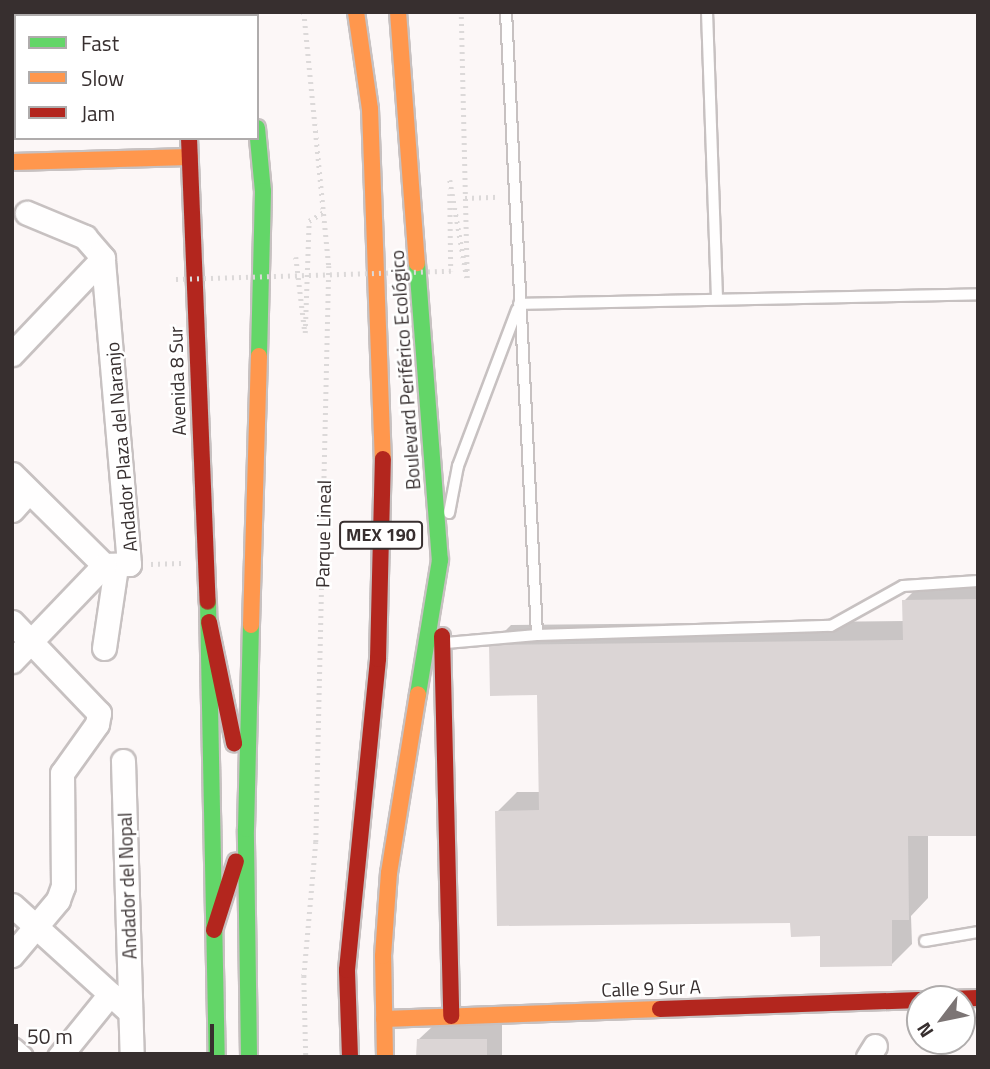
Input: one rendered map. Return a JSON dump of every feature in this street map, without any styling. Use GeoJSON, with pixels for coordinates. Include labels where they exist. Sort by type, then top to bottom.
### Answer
{"type":"FeatureCollection","features":[{"type":"Feature","properties":{"kind":"main road","name":"Boulevard Periférico Ecológico"},"geometry":{"type":"LineString","coordinates":[[350,1057],[347,970],[378,659],[383,449],[370,109],[356,12]]}},
{"type":"Feature","properties":{"kind":"main road"},"geometry":{"type":"LineString","coordinates":[[370,109],[375,12]]}},
{"type":"Feature","properties":{"kind":"main road","name":"Boulevard Periférico Ecológico"},"geometry":{"type":"LineString","coordinates":[[385,1057],[388,873],[440,560],[411,152],[398,12]]}},
{"type":"Feature","properties":{"kind":"main road","name":"Avenida 8 Sur"},"geometry":{"type":"LineString","coordinates":[[190,140],[209,622]]}},
{"type":"Feature","properties":{"kind":"main road"},"geometry":{"type":"LineString","coordinates":[[249,1057],[247,808],[263,191],[258,140]]}},
{"type":"Feature","properties":{"kind":"main road"},"geometry":{"type":"LineString","coordinates":[[12,162],[190,157]]}},
{"type":"Feature","properties":{"kind":"main road"},"geometry":{"type":"LineString","coordinates":[[440,560],[451,1016]]}},
{"type":"Feature","properties":{"kind":"main road"},"geometry":{"type":"LineString","coordinates":[[209,622],[247,808]]}},
{"type":"Feature","properties":{"kind":"main road"},"geometry":{"type":"LineString","coordinates":[[209,622],[216,1057]]}},
{"type":"Feature","properties":{"kind":"main road"},"geometry":{"type":"LineString","coordinates":[[214,930],[247,829]]}},
{"type":"Feature","properties":{"kind":"main road","name":"Calle 9 Sur A"},"geometry":{"type":"LineString","coordinates":[[384,1019],[906,1000]]}},
{"type":"Feature","properties":{"kind":"street"},"geometry":{"type":"LineString","coordinates":[[12,354],[103,258],[85,237],[27,213]]}},
{"type":"Feature","properties":{"kind":"street","name":"Andador Plaza del Naranjo"},"geometry":{"type":"LineString","coordinates":[[103,258],[116,566]]}},
{"type":"Feature","properties":{"kind":"street","name":"Andador Plaza del Naranjo"},"geometry":{"type":"LineString","coordinates":[[12,474],[116,566]]}},
{"type":"Feature","properties":{"kind":"street"},"geometry":{"type":"LineString","coordinates":[[12,510],[29,491]]}},
{"type":"Feature","properties":{"kind":"street"},"geometry":{"type":"LineString","coordinates":[[12,662],[31,641],[116,566]]}},
{"type":"Feature","properties":{"kind":"street"},"geometry":{"type":"LineString","coordinates":[[104,648],[116,566]]}},
{"type":"Feature","properties":{"kind":"street"},"geometry":{"type":"LineString","coordinates":[[12,622],[99,713],[97,724],[62,773],[63,886],[58,900],[12,956]]}},
{"type":"Feature","properties":{"kind":"street","name":"Andador del Nopal"},"geometry":{"type":"LineString","coordinates":[[123,761],[132,1057]]}},
{"type":"Feature","properties":{"kind":"street"},"geometry":{"type":"LineString","coordinates":[[12,905],[130,1012]]}},
{"type":"Feature","properties":{"kind":"street"},"geometry":{"type":"LineString","coordinates":[[59,1057],[110,994]]}},
{"type":"Feature","properties":{"kind":"street"},"geometry":{"type":"LineString","coordinates":[[12,1049],[21,1057]]}},
{"type":"Feature","properties":{"kind":"lane"},"geometry":{"type":"LineString","coordinates":[[409,12],[411,152]]}},
{"type":"Feature","properties":{"kind":"lane"},"geometry":{"type":"LineString","coordinates":[[506,12],[537,635]]}},
{"type":"Feature","properties":{"kind":"lane"},"geometry":{"type":"LineString","coordinates":[[707,12],[717,297]]}},
{"type":"Feature","properties":{"kind":"lane"},"geometry":{"type":"LineString","coordinates":[[519,304],[717,297],[978,294]]}},
{"type":"Feature","properties":{"kind":"lane"},"geometry":{"type":"LineString","coordinates":[[440,560],[458,466],[519,304]]}},
{"type":"Feature","properties":{"kind":"lane"},"geometry":{"type":"LineString","coordinates":[[442,643],[537,635],[831,626],[903,586],[978,580]]}},
{"type":"Feature","properties":{"kind":"lane"},"geometry":{"type":"LineString","coordinates":[[925,941],[978,932]]}},
{"type":"Feature","properties":{"kind":"path","name":"Parque Lineal"},"geometry":{"type":"LineString","coordinates":[[304,12],[329,279],[317,842],[304,976],[306,1057]]}},
{"type":"Feature","properties":{"kind":"path"},"geometry":{"type":"LineString","coordinates":[[176,279],[451,271],[450,180],[467,278],[461,12]]}},
{"type":"Feature","properties":{"kind":"path"},"geometry":{"type":"LineString","coordinates":[[465,198],[515,196]]}},
{"type":"Feature","properties":{"kind":"path"},"geometry":{"type":"LineString","coordinates":[[296,254],[304,333],[309,220],[324,212]]}},
{"type":"Feature","properties":{"kind":"path"},"geometry":{"type":"LineString","coordinates":[[288,250],[288,263]]}},
{"type":"Feature","properties":{"kind":"path"},"geometry":{"type":"LineString","coordinates":[[116,566],[206,563]]}},
{"type":"Feature","properties":{"kind":"building"},"geometry":{"type":"Polygon","coordinates":[[[978,599],[978,836],[908,836],[909,920],[892,920],[892,966],[820,967],[820,936],[791,937],[790,923],[497,926],[495,811],[539,810],[537,695],[490,696],[489,645],[903,640],[902,600],[978,599]]]}},
{"type":"Feature","properties":{"kind":"building"},"geometry":{"type":"Polygon","coordinates":[[[417,1039],[487,1039],[487,1057],[416,1057],[417,1039]]]}},
{"type":"Feature","properties":{"kind":"traffic: fast"},"geometry":{"type":"LineString","coordinates":[[258,140],[263,191],[259,356]]}},
{"type":"Feature","properties":{"kind":"traffic: fast"},"geometry":{"type":"LineString","coordinates":[[417,263],[440,560],[418,694]]}},
{"type":"Feature","properties":{"kind":"traffic: fast"},"geometry":{"type":"LineString","coordinates":[[208,602],[217,1057]]}},
{"type":"Feature","properties":{"kind":"traffic: fast"},"geometry":{"type":"LineString","coordinates":[[249,1057],[246,829],[251,625]]}},
{"type":"Feature","properties":{"kind":"traffic: slow"},"geometry":{"type":"LineString","coordinates":[[356,12],[370,109],[383,459]]}},
{"type":"Feature","properties":{"kind":"traffic: slow"},"geometry":{"type":"LineString","coordinates":[[398,12],[417,263]]}},
{"type":"Feature","properties":{"kind":"traffic: slow"},"geometry":{"type":"LineString","coordinates":[[12,162],[190,157]]}},
{"type":"Feature","properties":{"kind":"traffic: slow"},"geometry":{"type":"LineString","coordinates":[[251,625],[259,356]]}},
{"type":"Feature","properties":{"kind":"traffic: slow"},"geometry":{"type":"LineString","coordinates":[[385,1057],[383,956],[389,873],[418,694]]}},
{"type":"Feature","properties":{"kind":"traffic: slow"},"geometry":{"type":"LineString","coordinates":[[384,1019],[660,1009]]}},
{"type":"Feature","properties":{"kind":"traffic: jam"},"geometry":{"type":"LineString","coordinates":[[189,140],[208,602]]}},
{"type":"Feature","properties":{"kind":"traffic: jam"},"geometry":{"type":"LineString","coordinates":[[350,1057],[347,970],[378,659],[383,459]]}},
{"type":"Feature","properties":{"kind":"traffic: jam"},"geometry":{"type":"LineString","coordinates":[[209,622],[234,743]]}},
{"type":"Feature","properties":{"kind":"traffic: jam"},"geometry":{"type":"LineString","coordinates":[[442,636],[451,1016]]}},
{"type":"Feature","properties":{"kind":"traffic: jam"},"geometry":{"type":"LineString","coordinates":[[214,930],[236,861]]}},
{"type":"Feature","properties":{"kind":"traffic: jam"},"geometry":{"type":"LineString","coordinates":[[660,1009],[906,1000]]}}]}
